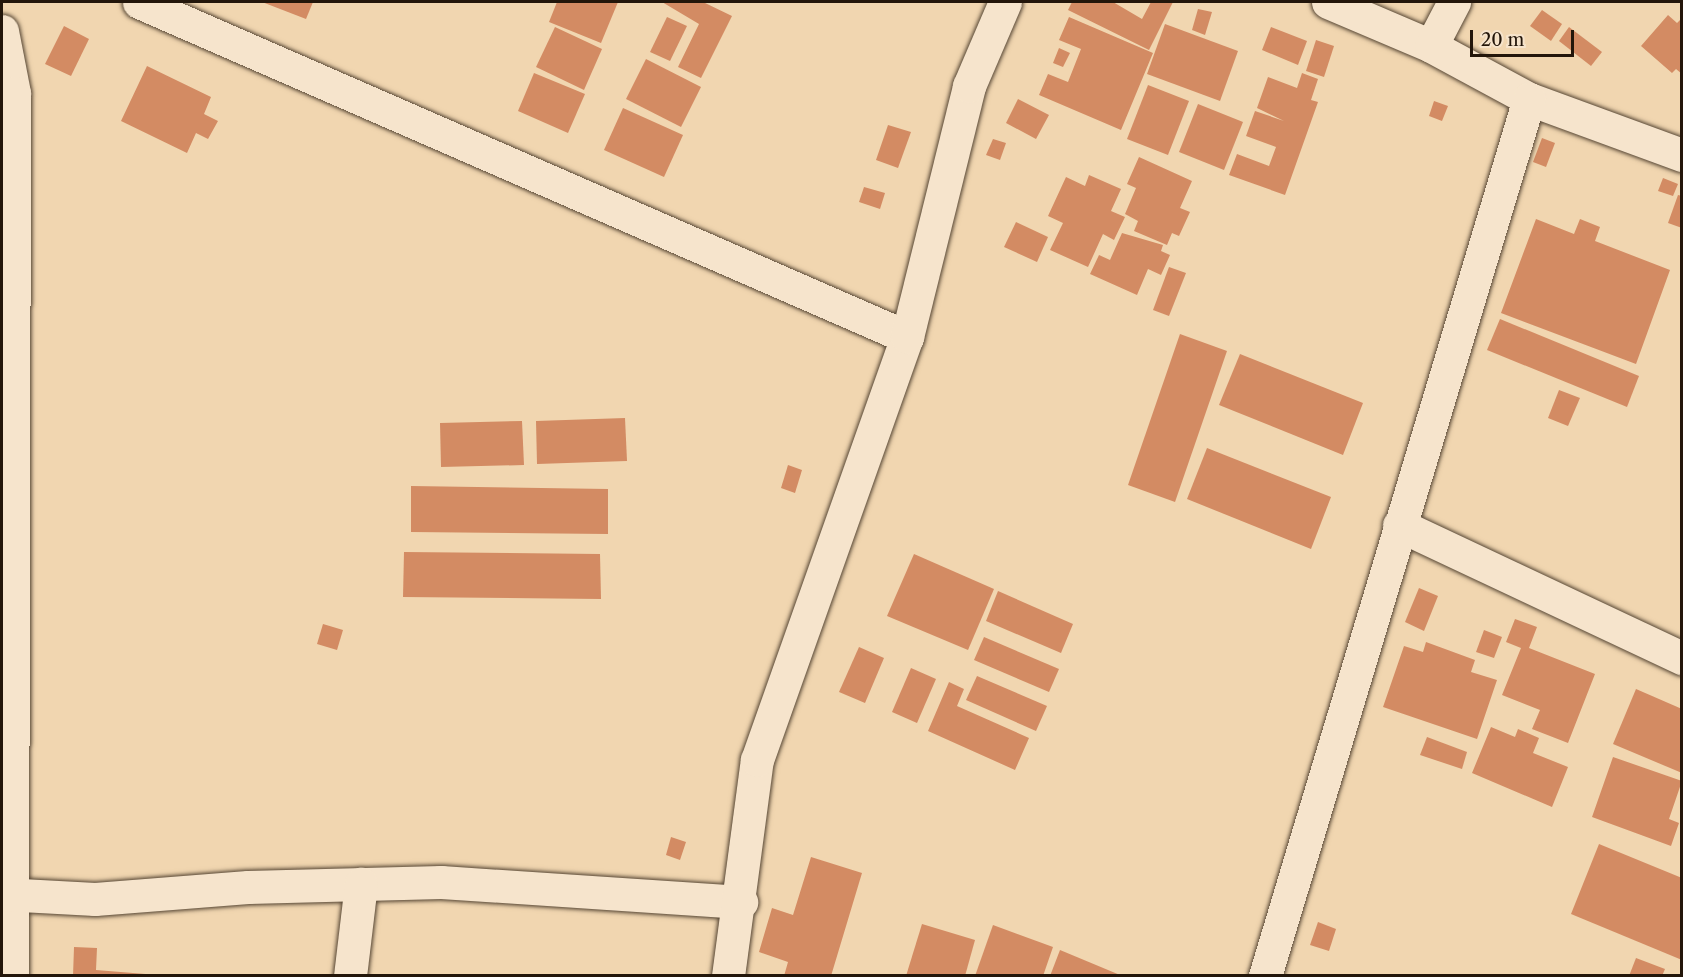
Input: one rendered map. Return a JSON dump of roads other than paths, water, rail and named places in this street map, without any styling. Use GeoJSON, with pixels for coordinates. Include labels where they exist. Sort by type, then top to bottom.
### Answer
{"type":"FeatureCollection","features":[{"type":"Feature","properties":{"kind":"street"},"geometry":{"type":"LineString","coordinates":[[139,2],[907,337]]}},
{"type":"Feature","properties":{"kind":"street"},"geometry":{"type":"LineString","coordinates":[[728,975],[741,902],[757,760],[907,337],[969,86],[1005,2]]}},
{"type":"Feature","properties":{"kind":"street"},"geometry":{"type":"LineString","coordinates":[[1328,2],[1431,46],[1528,99],[1682,155]]}},
{"type":"Feature","properties":{"kind":"street"},"geometry":{"type":"LineString","coordinates":[[1431,46],[1454,2]]}},
{"type":"Feature","properties":{"kind":"street"},"geometry":{"type":"LineString","coordinates":[[2,31],[14,93],[7,894],[12,975]]}},
{"type":"Feature","properties":{"kind":"street"},"geometry":{"type":"LineString","coordinates":[[1265,975],[1528,99]]}},
{"type":"Feature","properties":{"kind":"street"},"geometry":{"type":"LineString","coordinates":[[1399,525],[1682,658]]}},
{"type":"Feature","properties":{"kind":"street"},"geometry":{"type":"LineString","coordinates":[[7,894],[96,899],[441,882],[741,902]]}},
{"type":"Feature","properties":{"kind":"street"},"geometry":{"type":"LineString","coordinates":[[350,975],[361,885]]}}]}
